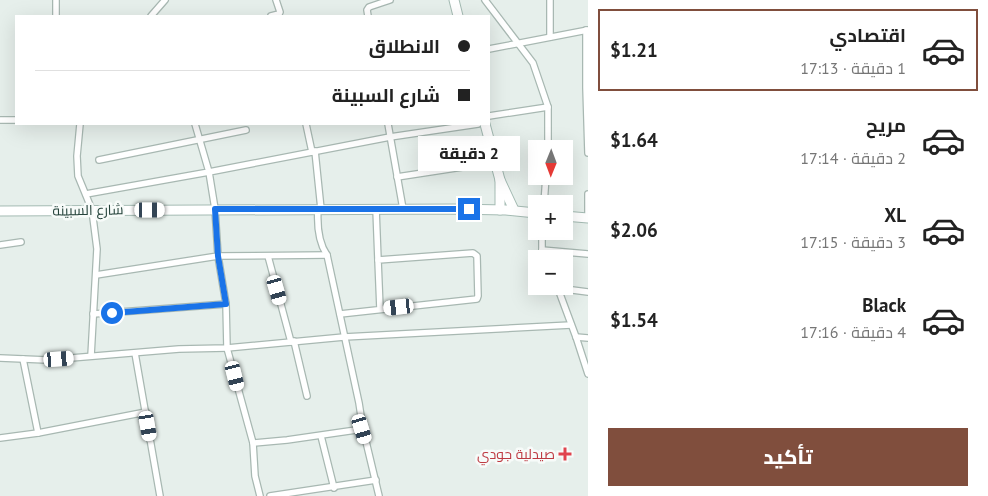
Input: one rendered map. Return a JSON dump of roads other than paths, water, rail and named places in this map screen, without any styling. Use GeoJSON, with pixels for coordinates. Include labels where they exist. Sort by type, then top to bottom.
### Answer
{"type":"FeatureCollection","features":[{"type":"Feature","properties":{"kind":"main road"},"geometry":{"type":"LineString","coordinates":[[454,0],[458,15]]}},
{"type":"Feature","properties":{"kind":"main road"},"geometry":{"type":"LineString","coordinates":[[485,125],[500,180],[514,210]]}},
{"type":"Feature","properties":{"kind":"main road"},"geometry":{"type":"LineString","coordinates":[[500,180],[500,210]]}},
{"type":"Feature","properties":{"kind":"main road"},"geometry":{"type":"LineString","coordinates":[[0,206],[55,210]]}},
{"type":"Feature","properties":{"kind":"main road","name":"شارع السبينة"},"geometry":{"type":"LineString","coordinates":[[0,211],[403,209],[514,210],[528,212]]}},
{"type":"Feature","properties":{"kind":"main road"},"geometry":{"type":"LineString","coordinates":[[573,217],[588,218]]}},
{"type":"Feature","properties":{"kind":"street"},"geometry":{"type":"LineString","coordinates":[[56,0],[56,15]]}},
{"type":"Feature","properties":{"kind":"street"},"geometry":{"type":"LineString","coordinates":[[152,15],[165,0]]}},
{"type":"Feature","properties":{"kind":"street"},"geometry":{"type":"LineString","coordinates":[[276,0],[282,14]]}},
{"type":"Feature","properties":{"kind":"street"},"geometry":{"type":"LineString","coordinates":[[368,15],[367,10],[369,7],[390,0]]}},
{"type":"Feature","properties":{"kind":"street"},"geometry":{"type":"LineString","coordinates":[[485,0],[533,63],[548,107],[548,140]]}},
{"type":"Feature","properties":{"kind":"street"},"geometry":{"type":"LineString","coordinates":[[550,0],[550,36]]}},
{"type":"Feature","properties":{"kind":"street"},"geometry":{"type":"LineString","coordinates":[[490,49],[517,42],[587,30],[588,153]]}},
{"type":"Feature","properties":{"kind":"street"},"geometry":{"type":"LineString","coordinates":[[490,116],[548,107]]}},
{"type":"Feature","properties":{"kind":"street"},"geometry":{"type":"LineString","coordinates":[[0,120],[15,120]]}},
{"type":"Feature","properties":{"kind":"street"},"geometry":{"type":"LineString","coordinates":[[80,125],[77,156],[78,176],[92,210],[97,249],[90,356]]}},
{"type":"Feature","properties":{"kind":"street"},"geometry":{"type":"LineString","coordinates":[[195,125],[209,172],[215,209],[218,256],[226,304],[227,348],[253,443],[255,476],[260,496]]}},
{"type":"Feature","properties":{"kind":"street"},"geometry":{"type":"LineString","coordinates":[[306,125],[313,152],[319,209],[320,241],[327,255],[359,403],[362,429],[379,496]]}},
{"type":"Feature","properties":{"kind":"street"},"geometry":{"type":"LineString","coordinates":[[388,125],[403,209]]}},
{"type":"Feature","properties":{"kind":"street"},"geometry":{"type":"LineString","coordinates":[[86,194],[390,137],[471,125]]}},
{"type":"Feature","properties":{"kind":"street"},"geometry":{"type":"LineString","coordinates":[[99,160],[199,138],[246,130]]}},
{"type":"Feature","properties":{"kind":"street"},"geometry":{"type":"LineString","coordinates":[[397,177],[495,162]]}},
{"type":"Feature","properties":{"kind":"street"},"geometry":{"type":"LineString","coordinates":[[588,194],[588,218]]}},
{"type":"Feature","properties":{"kind":"street"},"geometry":{"type":"LineString","coordinates":[[376,209],[380,308]]}},
{"type":"Feature","properties":{"kind":"street"},"geometry":{"type":"LineString","coordinates":[[542,240],[542,250]]}},
{"type":"Feature","properties":{"kind":"street"},"geometry":{"type":"LineString","coordinates":[[0,246],[21,242]]}},
{"type":"Feature","properties":{"kind":"street"},"geometry":{"type":"LineString","coordinates":[[573,253],[588,254]]}},
{"type":"Feature","properties":{"kind":"street"},"geometry":{"type":"LineString","coordinates":[[340,314],[380,308],[477,299],[477,256],[474,254],[378,260]]}},
{"type":"Feature","properties":{"kind":"street"},"geometry":{"type":"LineString","coordinates":[[96,275],[218,256],[327,255]]}},
{"type":"Feature","properties":{"kind":"street"},"geometry":{"type":"LineString","coordinates":[[268,256],[307,396]]}},
{"type":"Feature","properties":{"kind":"street"},"geometry":{"type":"LineString","coordinates":[[573,290],[588,292]]}},
{"type":"Feature","properties":{"kind":"street"},"geometry":{"type":"LineString","coordinates":[[560,295],[588,374]]}},
{"type":"Feature","properties":{"kind":"street"},"geometry":{"type":"LineString","coordinates":[[93,314],[226,304]]}},
{"type":"Feature","properties":{"kind":"street"},"geometry":{"type":"LineString","coordinates":[[0,358],[47,360],[227,348],[344,337],[571,325]]}},
{"type":"Feature","properties":{"kind":"street"},"geometry":{"type":"LineString","coordinates":[[576,337],[588,338]]}},
{"type":"Feature","properties":{"kind":"street"},"geometry":{"type":"LineString","coordinates":[[135,354],[160,496]]}},
{"type":"Feature","properties":{"kind":"street"},"geometry":{"type":"LineString","coordinates":[[23,359],[38,433]]}},
{"type":"Feature","properties":{"kind":"street"},"geometry":{"type":"LineString","coordinates":[[0,438],[38,433],[146,412]]}},
{"type":"Feature","properties":{"kind":"street"},"geometry":{"type":"LineString","coordinates":[[253,443],[321,436],[362,429]]}},
{"type":"Feature","properties":{"kind":"street"},"geometry":{"type":"LineString","coordinates":[[321,436],[334,488]]}},
{"type":"Feature","properties":{"kind":"street"},"geometry":{"type":"LineString","coordinates":[[270,496],[334,488],[376,480]]}},
{"type":"Feature","properties":{"kind":"place","name":"صيدلية جودي"},"geometry":{"type":"Point","coordinates":[565,454]}}]}
